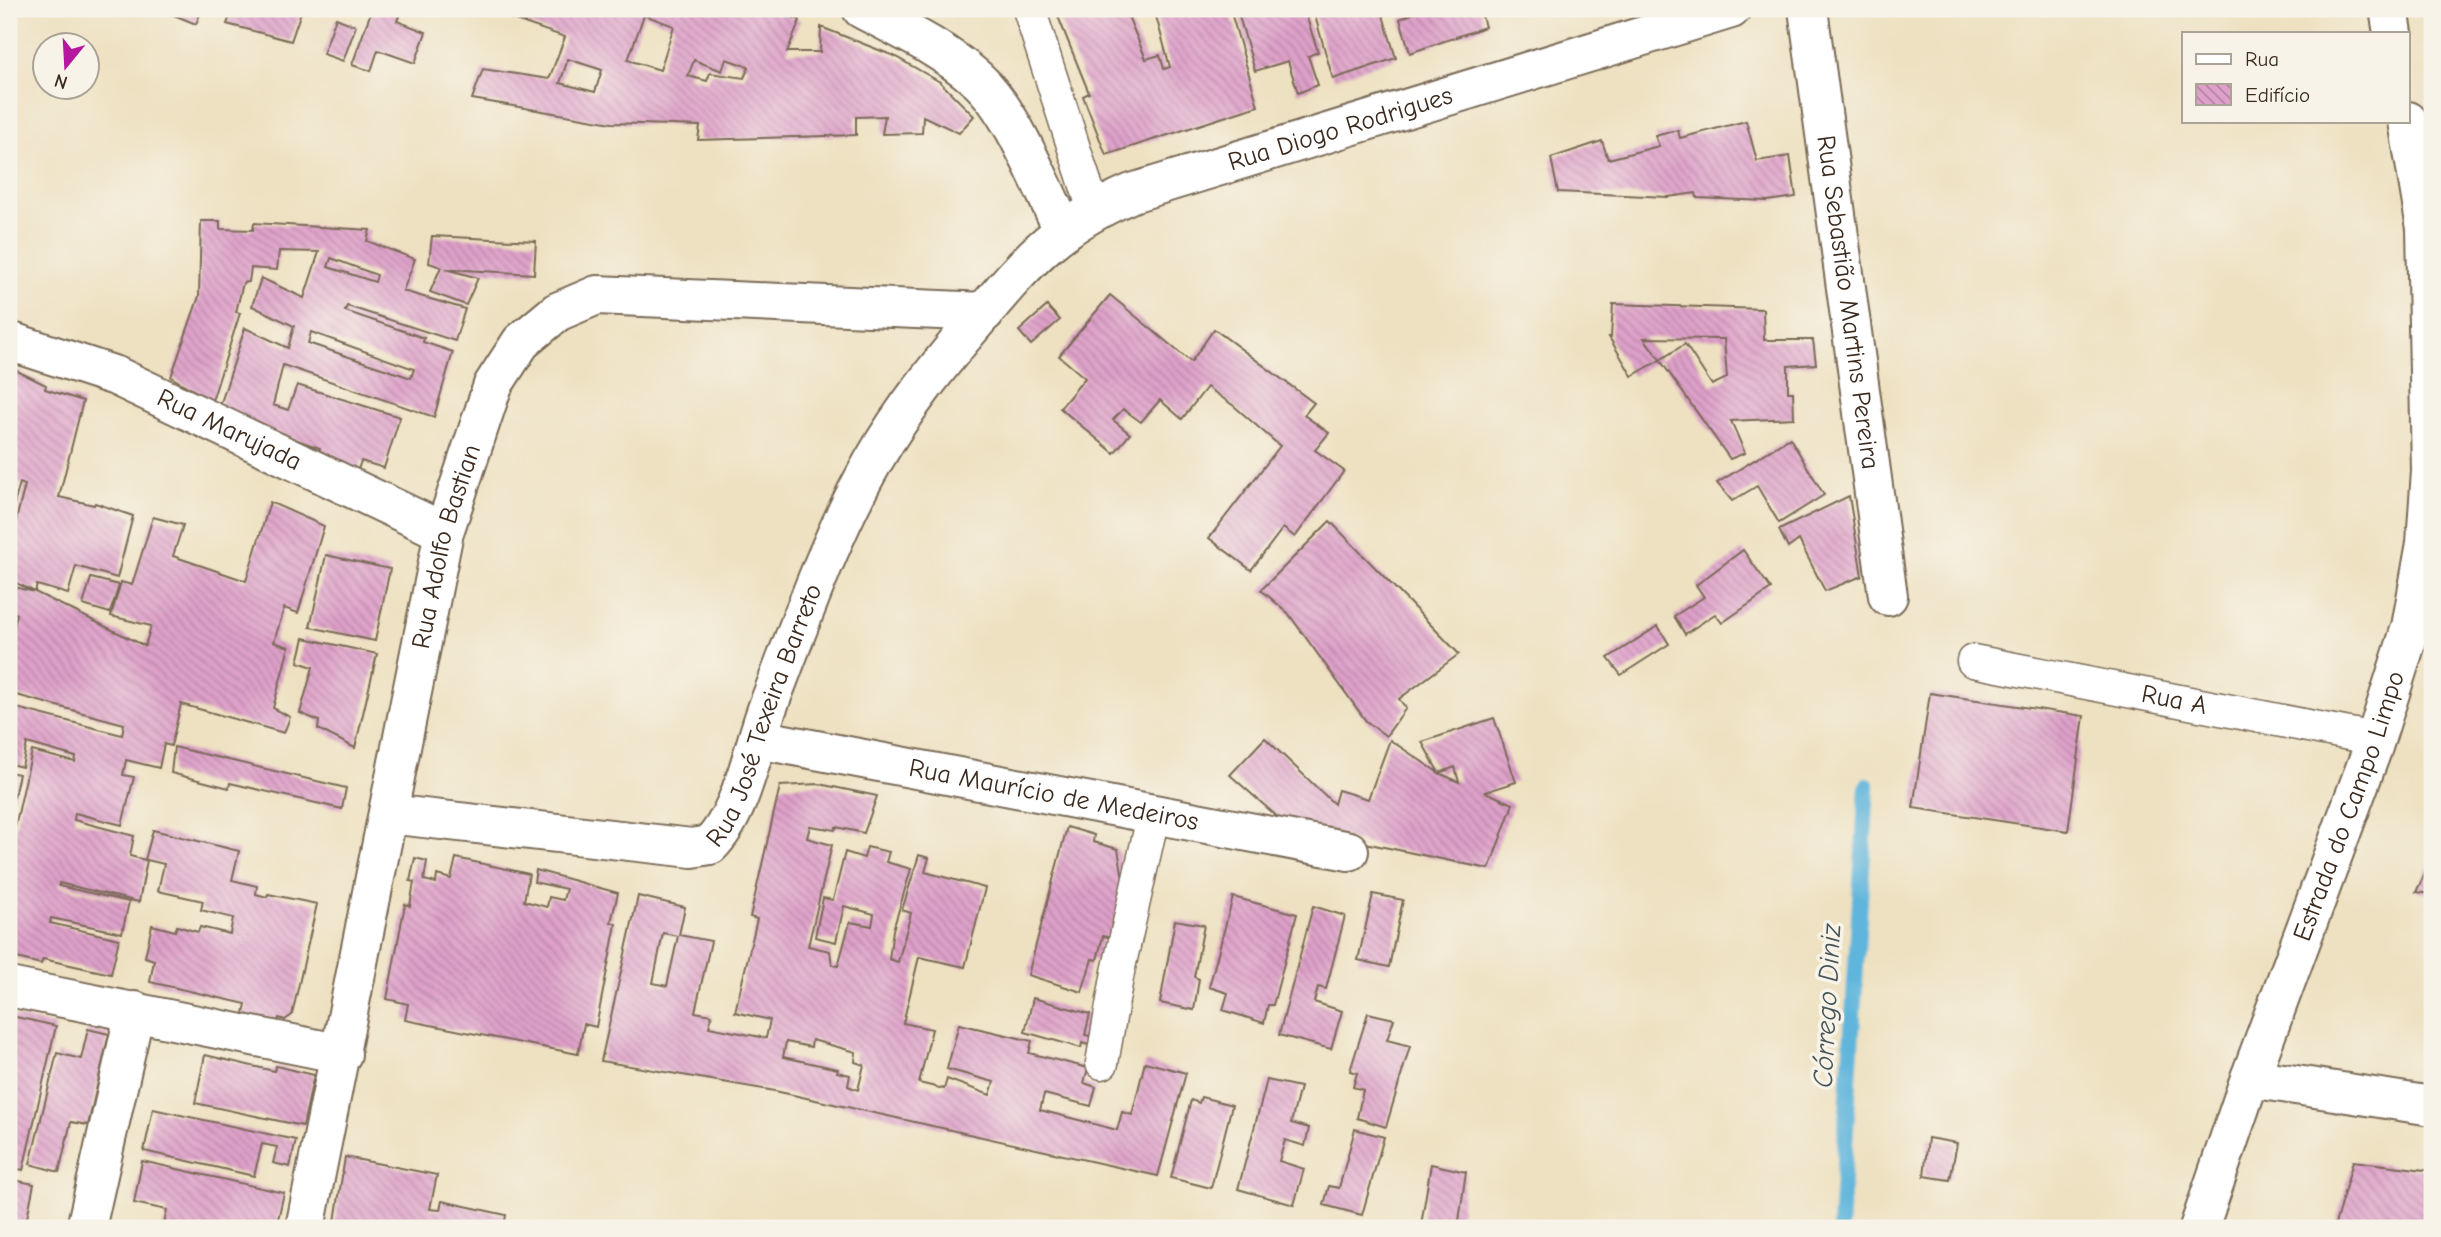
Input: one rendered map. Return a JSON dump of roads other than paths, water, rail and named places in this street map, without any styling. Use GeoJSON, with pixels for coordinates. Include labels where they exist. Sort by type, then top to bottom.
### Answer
{"type":"FeatureCollection","features":[{"type":"Feature","properties":{"kind":"street"},"geometry":{"type":"LineString","coordinates":[[862,9],[932,45],[979,81],[1078,220]]}},
{"type":"Feature","properties":{"kind":"street","name":"Rua Diogo Rodrigues"},"geometry":{"type":"LineString","coordinates":[[985,312],[1015,273],[1078,220],[1132,193],[1731,9]]}},
{"type":"Feature","properties":{"kind":"street","name":"Rua Sebastião Martins Pereira"},"geometry":{"type":"LineString","coordinates":[[1808,9],[1888,596]]}},
{"type":"Feature","properties":{"kind":"street"},"geometry":{"type":"LineString","coordinates":[[2389,9],[2393,32]]}},
{"type":"Feature","properties":{"kind":"street","name":"Estrada do Campo Limpo"},"geometry":{"type":"LineString","coordinates":[[2199,1228],[2250,1079],[2375,740],[2422,629],[2431,471],[2429,226],[2407,122]]}},
{"type":"Feature","properties":{"kind":"street","name":"Rua Adolfo Bastian"},"geometry":{"type":"LineString","coordinates":[[305,1228],[342,1054],[444,532],[493,385],[521,342],[557,312],[597,296],[985,312]]}},
{"type":"Feature","properties":{"kind":"street","name":"Rua José Texeira Barreto"},"geometry":{"type":"LineString","coordinates":[[388,814],[692,848],[710,845],[728,821],[767,707],[829,556],[873,461],[919,390],[985,312]]}},
{"type":"Feature","properties":{"kind":"street","name":"Rua Marujada"},"geometry":{"type":"LineString","coordinates":[[9,341],[116,376],[444,532]]}},
{"type":"Feature","properties":{"kind":"street","name":"Rua Maurício de Medeiros"},"geometry":{"type":"LineString","coordinates":[[758,739],[1349,851]]}},
{"type":"Feature","properties":{"kind":"street"},"geometry":{"type":"LineString","coordinates":[[9,987],[342,1054]]}},
{"type":"Feature","properties":{"kind":"street"},"geometry":{"type":"LineString","coordinates":[[86,1228],[135,1011]]}},
{"type":"Feature","properties":{"kind":"street"},"geometry":{"type":"LineString","coordinates":[[2250,1079],[2432,1106]]}},
{"type":"Feature","properties":{"kind":"lane"},"geometry":{"type":"LineString","coordinates":[[1029,9],[1078,220]]}},
{"type":"Feature","properties":{"kind":"lane","name":"Rua A"},"geometry":{"type":"LineString","coordinates":[[1973,661],[2375,740]]}},
{"type":"Feature","properties":{"kind":"lane"},"geometry":{"type":"LineString","coordinates":[[1102,1063],[1118,972],[1154,813]]}},
{"type":"Feature","properties":{"kind":"waterway","name":"Córrego Diniz"},"geometry":{"type":"LineString","coordinates":[[1840,1228],[1867,786]]}}]}
